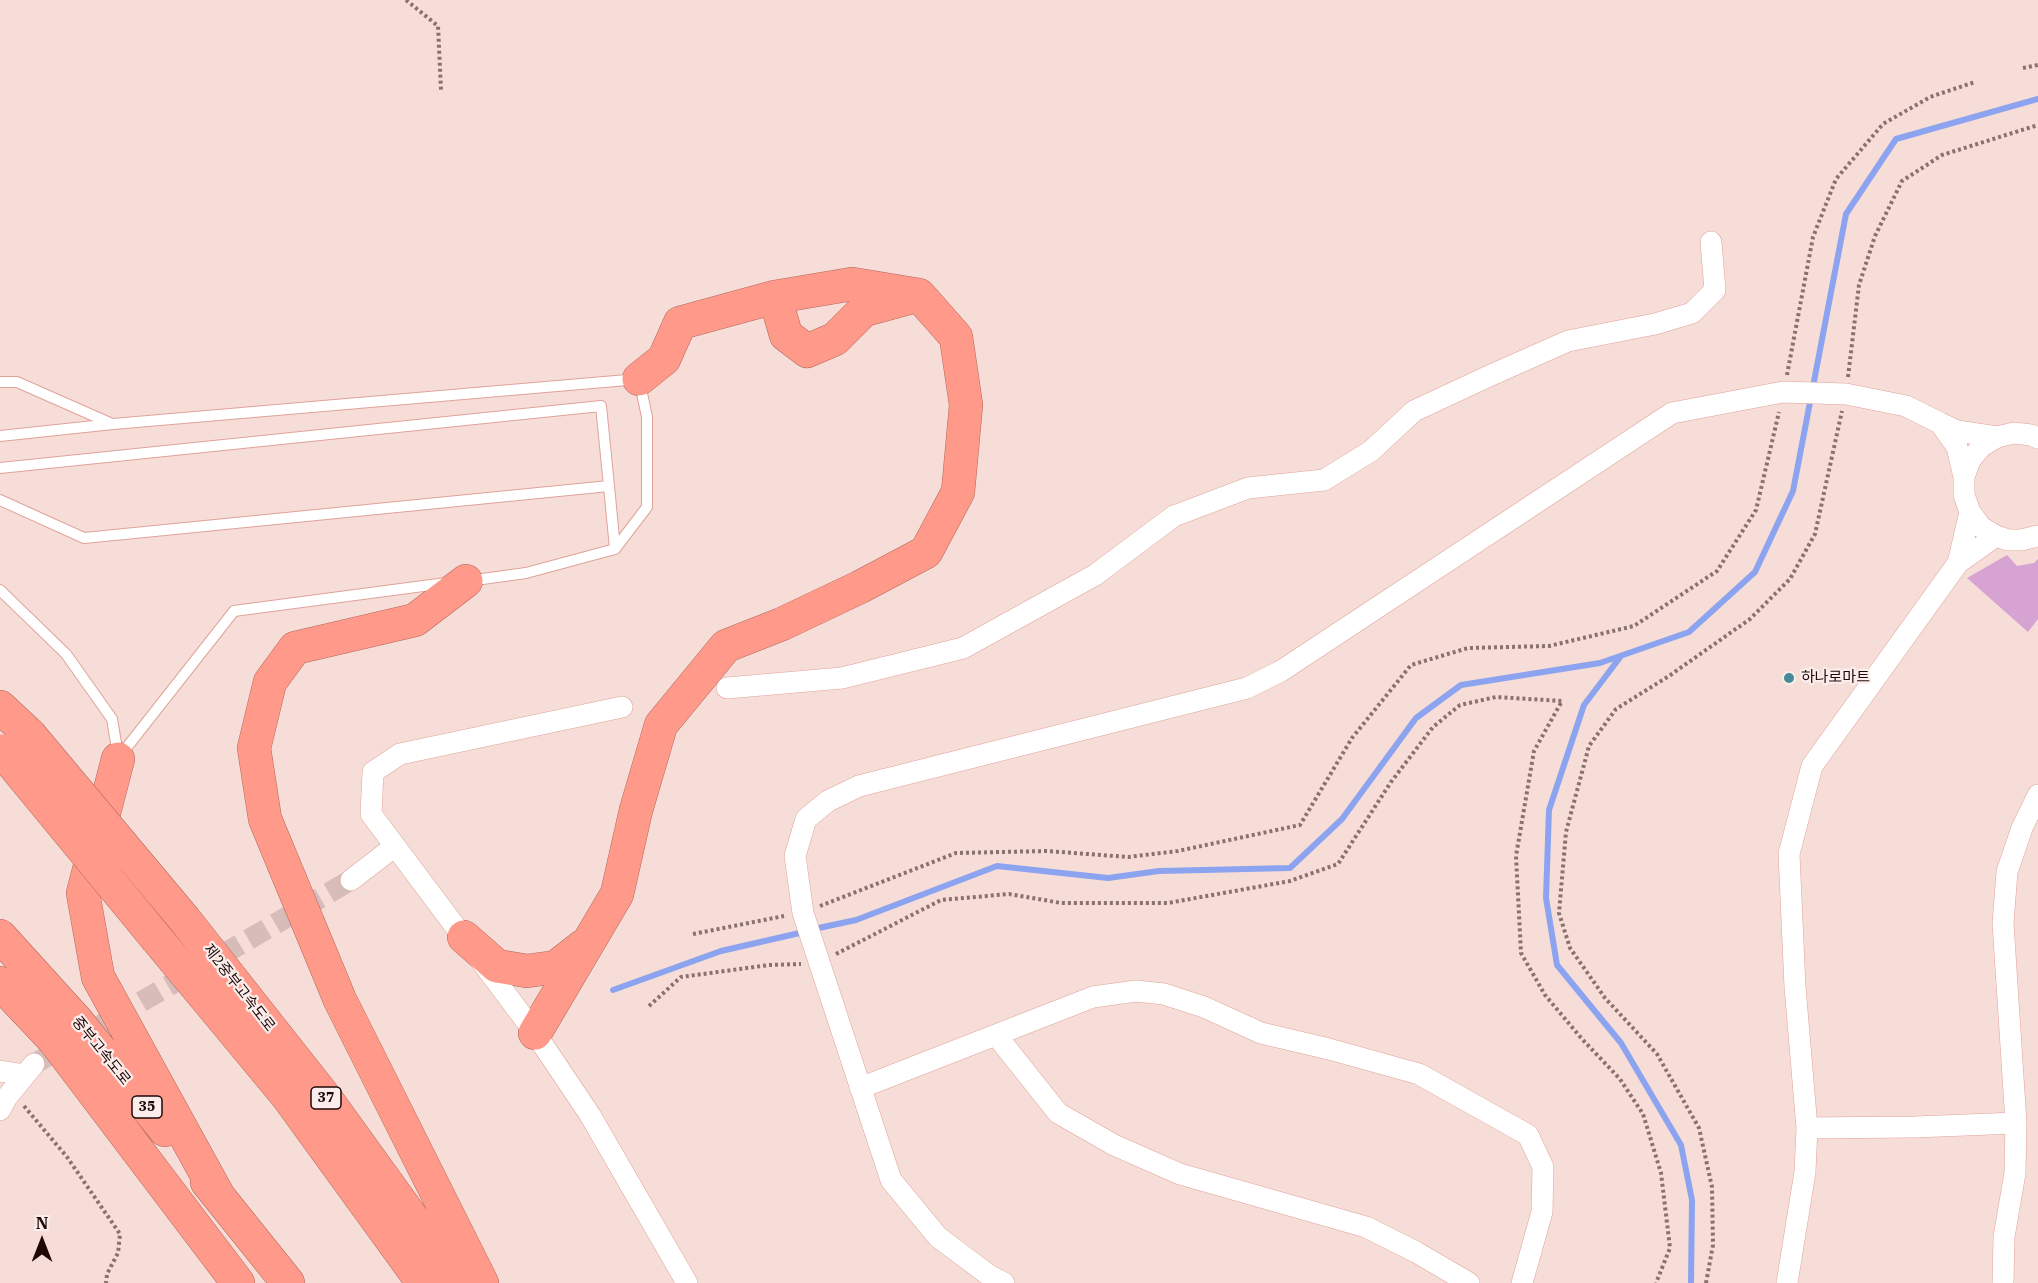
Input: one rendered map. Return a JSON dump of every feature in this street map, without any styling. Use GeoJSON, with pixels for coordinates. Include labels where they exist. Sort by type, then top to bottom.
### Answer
{"type":"FeatureCollection","features":[{"type":"Feature","properties":{"kind":"highway"},"geometry":{"type":"LineString","coordinates":[[535,1033],[617,894],[636,810],[661,725],[726,646],[782,624],[926,552],[958,492],[966,405],[956,336],[919,295],[852,284],[775,297],[680,323],[664,358],[639,379]]}},
{"type":"Feature","properties":{"kind":"highway"},"geometry":{"type":"LineString","coordinates":[[775,297],[786,335],[807,351],[836,339],[864,310],[919,295]]}},
{"type":"Feature","properties":{"kind":"highway"},"geometry":{"type":"LineString","coordinates":[[466,581],[415,620],[295,648],[270,682],[254,748],[265,819],[336,989],[482,1283]]}},
{"type":"Feature","properties":{"kind":"highway","name":"제2중부고속도로"},"geometry":{"type":"LineString","coordinates":[[0,707],[30,735],[185,920],[327,1100],[459,1283]]}},
{"type":"Feature","properties":{"kind":"highway","name":"제2중부고속도로"},"geometry":{"type":"LineString","coordinates":[[1,750],[288,1097],[423,1283]]}},
{"type":"Feature","properties":{"kind":"highway"},"geometry":{"type":"LineString","coordinates":[[118,759],[83,893],[98,977],[219,1197]]}},
{"type":"Feature","properties":{"kind":"highway","name":"중부고속도로"},"geometry":{"type":"LineString","coordinates":[[0,936],[77,1021],[288,1283]]}},
{"type":"Feature","properties":{"kind":"highway"},"geometry":{"type":"LineString","coordinates":[[464,937],[497,966],[527,971],[556,967],[590,941]]}},
{"type":"Feature","properties":{"kind":"highway","name":"중부고속도로"},"geometry":{"type":"LineString","coordinates":[[0,982],[54,1040],[238,1283]]}},
{"type":"Feature","properties":{"kind":"street"},"geometry":{"type":"LineString","coordinates":[[727,688],[842,678],[963,648],[1095,575],[1174,516],[1248,488],[1324,480],[1371,451],[1414,411],[1489,376],[1568,341],[1655,324],[1692,313],[1715,290],[1711,242]]}},
{"type":"Feature","properties":{"kind":"street"},"geometry":{"type":"LineString","coordinates":[[1004,1283],[990,1276],[938,1237],[891,1180],[803,913],[795,856],[806,819],[828,801],[859,786],[1246,688],[1281,671],[1672,413],[1783,392],[1846,394],[1906,406],[1957,431],[1997,437]]}},
{"type":"Feature","properties":{"kind":"street"},"geometry":{"type":"LineString","coordinates":[[1940,423],[1957,447],[1964,477],[1964,495],[1970,512],[1981,527],[2008,540],[2036,538]]}},
{"type":"Feature","properties":{"kind":"street"},"geometry":{"type":"LineString","coordinates":[[1964,477],[1970,460],[1982,446],[1997,437],[2014,433],[2036,434]]}},
{"type":"Feature","properties":{"kind":"street"},"geometry":{"type":"LineString","coordinates":[[1958,563],[1970,512]]}},
{"type":"Feature","properties":{"kind":"street"},"geometry":{"type":"LineString","coordinates":[[1787,1283],[1805,1172],[1807,1128],[1795,987],[1789,854],[1812,766],[1958,563],[1996,536]]}},
{"type":"Feature","properties":{"kind":"street"},"geometry":{"type":"LineString","coordinates":[[622,707],[400,754],[373,772],[371,814],[535,1033],[590,1115],[687,1283]]}},
{"type":"Feature","properties":{"kind":"street"},"geometry":{"type":"LineString","coordinates":[[2003,1283],[2004,1237],[2015,1173],[2016,1123],[2003,923],[2007,872],[2022,828],[2038,795]]}},
{"type":"Feature","properties":{"kind":"street"},"geometry":{"type":"LineString","coordinates":[[351,880],[394,847]]}},
{"type":"Feature","properties":{"kind":"street"},"geometry":{"type":"LineString","coordinates":[[860,1088],[1093,997],[1136,991],[1164,994],[1204,1006],[1261,1033],[1419,1074],[1528,1136],[1543,1167],[1542,1212],[1522,1283]]}},
{"type":"Feature","properties":{"kind":"street"},"geometry":{"type":"LineString","coordinates":[[996,1035],[1058,1113],[1114,1145],[1180,1174],[1366,1227],[1416,1252],[1469,1283]]}},
{"type":"Feature","properties":{"kind":"street"},"geometry":{"type":"LineString","coordinates":[[0,1071],[29,1070],[4,1103]]}},
{"type":"Feature","properties":{"kind":"street"},"geometry":{"type":"LineString","coordinates":[[1807,1128],[2016,1123]]}},
{"type":"Feature","properties":{"kind":"lane"},"geometry":{"type":"LineString","coordinates":[[0,436],[113,424],[639,379],[648,417],[647,507],[615,549],[526,573],[234,611],[118,759]]}},
{"type":"Feature","properties":{"kind":"lane"},"geometry":{"type":"LineString","coordinates":[[0,382],[17,382],[113,424]]}},
{"type":"Feature","properties":{"kind":"lane"},"geometry":{"type":"LineString","coordinates":[[0,468],[601,406],[615,549]]}},
{"type":"Feature","properties":{"kind":"lane"},"geometry":{"type":"LineString","coordinates":[[0,500],[84,538],[609,486]]}},
{"type":"Feature","properties":{"kind":"lane"},"geometry":{"type":"LineString","coordinates":[[0,590],[66,654],[112,719],[118,759]]}},
{"type":"Feature","properties":{"kind":"path"},"geometry":{"type":"LineString","coordinates":[[406,0],[438,26],[441,90]]}},
{"type":"Feature","properties":{"kind":"path"},"geometry":{"type":"LineString","coordinates":[[2023,68],[2038,64]]}},
{"type":"Feature","properties":{"kind":"path"},"geometry":{"type":"LineString","coordinates":[[693,934],[803,913],[956,853],[1047,851],[1128,857],[1178,851],[1300,825],[1352,738],[1411,665],[1468,648],[1548,646],[1634,626],[1717,571],[1756,510],[1783,392],[1813,237],[1836,178],[1883,124],[1930,97],[1975,82]]}},
{"type":"Feature","properties":{"kind":"path"},"geometry":{"type":"LineString","coordinates":[[1706,1283],[1713,1245],[1712,1187],[1699,1128],[1657,1054],[1605,998],[1570,948],[1559,913],[1566,832],[1589,746],[1616,709],[1669,676],[1750,619],[1790,579],[1815,534],[1846,394],[1859,285],[1875,236],[1902,181],[1942,155],[2038,125]]}},
{"type":"Feature","properties":{"kind":"path"},"geometry":{"type":"LineString","coordinates":[[648,1006],[681,976],[769,965],[819,963],[941,900],[1009,894],[1061,903],[1168,903],[1290,881],[1338,864],[1391,782],[1433,727],[1460,705],[1497,697],[1562,701],[1534,752],[1516,856],[1521,953],[1545,995],[1620,1079],[1643,1114],[1662,1173],[1670,1248],[1656,1283]]}},
{"type":"Feature","properties":{"kind":"path"},"geometry":{"type":"LineString","coordinates":[[4,1103],[25,1106],[67,1156],[120,1234],[118,1253],[107,1274],[106,1283]]}},
{"type":"Feature","properties":{"kind":"shaded area"},"geometry":{"type":"Polygon","coordinates":[[[2007,555],[2017,566],[2034,563],[2038,559],[2038,619],[2028,632],[1967,578],[2007,555]]]}},
{"type":"Feature","properties":{"kind":"waterway"},"geometry":{"type":"LineString","coordinates":[[814,929],[856,920],[997,866],[1108,878],[1159,871],[1290,868],[1342,819],[1416,718],[1461,685],[1600,663],[1689,632],[1755,572],[1793,491],[1846,214],[1896,139],[2038,99]]}},
{"type":"Feature","properties":{"kind":"waterway"},"geometry":{"type":"LineString","coordinates":[[1621,656],[1584,705],[1549,810],[1546,898],[1557,965],[1621,1043],[1681,1145],[1692,1200],[1691,1283]]}},
{"type":"Feature","properties":{"kind":"waterway"},"geometry":{"type":"LineString","coordinates":[[613,990],[721,951],[804,932]]}},
{"type":"Feature","properties":{"kind":"tunnel"},"geometry":{"type":"LineString","coordinates":[[34,1064],[351,880]]}},
{"type":"Feature","properties":{"kind":"place","name":"하나로마트"},"geometry":{"type":"Point","coordinates":[1789,678]}}]}
